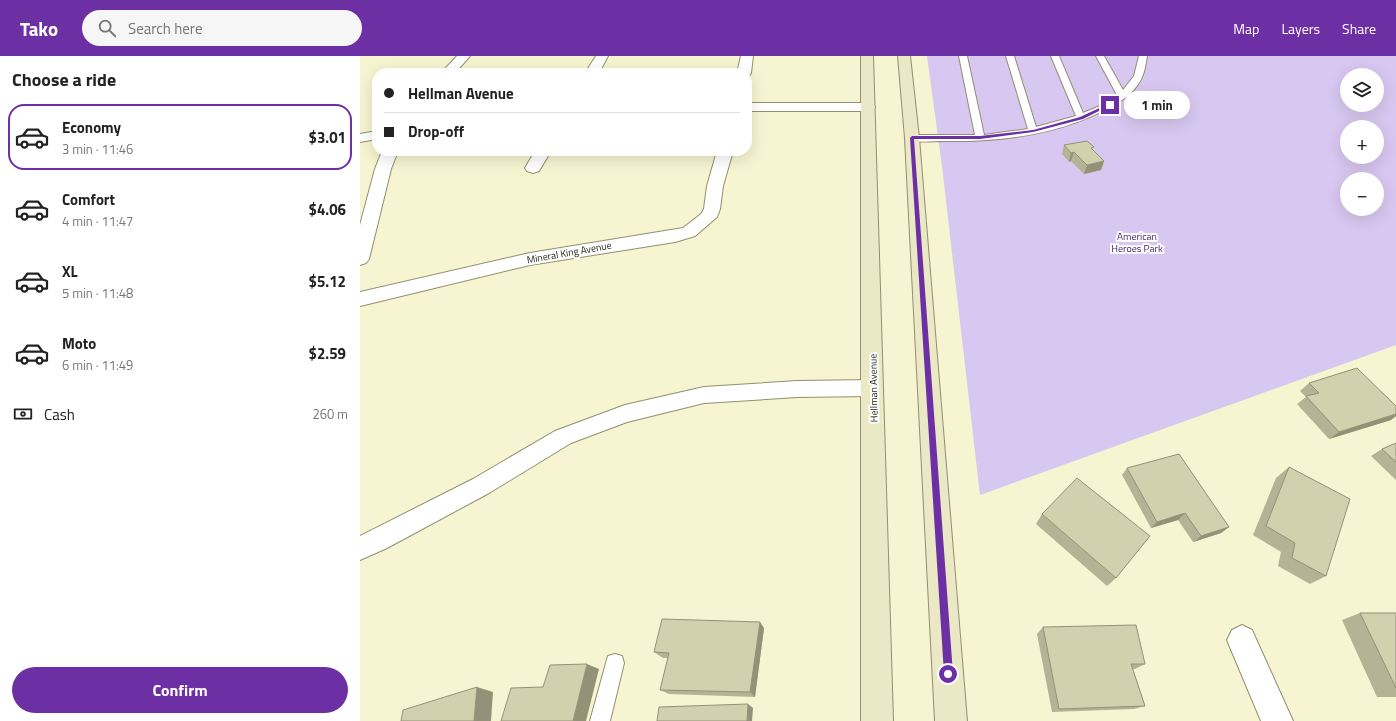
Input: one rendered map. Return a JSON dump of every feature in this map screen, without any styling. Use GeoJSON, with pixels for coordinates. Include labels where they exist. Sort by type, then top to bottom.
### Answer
{"type":"FeatureCollection","features":[{"type":"Feature","properties":{"kind":"main road","name":"Hellman Avenue"},"geometry":{"type":"LineString","coordinates":[[867,56],[873,388],[876,721]]}},
{"type":"Feature","properties":{"kind":"main road"},"geometry":{"type":"LineString","coordinates":[[904,56],[912,138],[951,721]]}},
{"type":"Feature","properties":{"kind":"street"},"geometry":{"type":"LineString","coordinates":[[453,68],[464,56]]}},
{"type":"Feature","properties":{"kind":"street"},"geometry":{"type":"LineString","coordinates":[[595,68],[602,56]]}},
{"type":"Feature","properties":{"kind":"street"},"geometry":{"type":"LineString","coordinates":[[745,68],[747,56]]}},
{"type":"Feature","properties":{"kind":"street"},"geometry":{"type":"LineString","coordinates":[[752,107],[868,107]]}},
{"type":"Feature","properties":{"kind":"street"},"geometry":{"type":"LineString","coordinates":[[360,138],[372,136]]}},
{"type":"Feature","properties":{"kind":"street"},"geometry":{"type":"LineString","coordinates":[[360,260],[382,169],[388,156]]}},
{"type":"Feature","properties":{"kind":"street"},"geometry":{"type":"LineString","coordinates":[[533,168],[540,156]]}},
{"type":"Feature","properties":{"kind":"street","name":"Mineral King Avenue"},"geometry":{"type":"LineString","coordinates":[[360,299],[530,258],[674,236],[689,232],[708,217],[712,209],[715,186],[724,156]]}},
{"type":"Feature","properties":{"kind":"street"},"geometry":{"type":"LineString","coordinates":[[360,548],[379,540],[481,486],[563,437],[625,414],[704,395],[797,389],[873,388]]}},
{"type":"Feature","properties":{"kind":"street"},"geometry":{"type":"LineString","coordinates":[[1242,640],[1277,721]]}},
{"type":"Feature","properties":{"kind":"lane"},"geometry":{"type":"LineString","coordinates":[[963,56],[980,138]]}},
{"type":"Feature","properties":{"kind":"lane"},"geometry":{"type":"LineString","coordinates":[[1010,56],[1033,131]]}},
{"type":"Feature","properties":{"kind":"lane"},"geometry":{"type":"LineString","coordinates":[[1055,56],[1082,118]]}},
{"type":"Feature","properties":{"kind":"lane"},"geometry":{"type":"LineString","coordinates":[[1100,56],[1122,96]]}},
{"type":"Feature","properties":{"kind":"lane"},"geometry":{"type":"LineString","coordinates":[[912,138],[980,138],[1033,131],[1082,118],[1110,105],[1129,89],[1140,72],[1143,56]]}},
{"type":"Feature","properties":{"kind":"lane"},"geometry":{"type":"LineString","coordinates":[[600,721],[615,663]]}},
{"type":"Feature","properties":{"kind":"green space","name":"American Heroes Park"},"geometry":{"type":"Polygon","coordinates":[[[927,56],[1396,56],[1396,345],[980,495],[942,166],[927,56]]]}},
{"type":"Feature","properties":{"kind":"building"},"geometry":{"type":"Polygon","coordinates":[[[1087,141],[1094,147],[1091,148],[1104,161],[1087,165],[1074,152],[1071,153],[1064,145],[1087,141]]]}},
{"type":"Feature","properties":{"kind":"building"},"geometry":{"type":"Polygon","coordinates":[[[1357,368],[1396,406],[1396,414],[1339,432],[1306,396],[1319,393],[1309,383],[1357,368]]]}},
{"type":"Feature","properties":{"kind":"building"},"geometry":{"type":"Polygon","coordinates":[[[1396,443],[1396,462],[1382,449],[1396,443]]]}},
{"type":"Feature","properties":{"kind":"building"},"geometry":{"type":"Polygon","coordinates":[[[1179,454],[1229,527],[1201,536],[1185,513],[1157,522],[1127,468],[1179,454]]]}},
{"type":"Feature","properties":{"kind":"building"},"geometry":{"type":"Polygon","coordinates":[[[1289,467],[1350,499],[1326,576],[1292,558],[1295,543],[1266,526],[1289,467]]]}},
{"type":"Feature","properties":{"kind":"building"},"geometry":{"type":"Polygon","coordinates":[[[1077,478],[1150,536],[1116,578],[1042,514],[1077,478]]]}},
{"type":"Feature","properties":{"kind":"building"},"geometry":{"type":"Polygon","coordinates":[[[1360,613],[1396,613],[1396,688],[1360,613]]]}},
{"type":"Feature","properties":{"kind":"building"},"geometry":{"type":"Polygon","coordinates":[[[662,619],[760,622],[750,692],[660,690],[669,653],[654,652],[662,619]]]}},
{"type":"Feature","properties":{"kind":"building"},"geometry":{"type":"Polygon","coordinates":[[[1136,625],[1145,664],[1131,664],[1145,706],[1059,709],[1043,627],[1136,625]]]}},
{"type":"Feature","properties":{"kind":"building"},"geometry":{"type":"Polygon","coordinates":[[[587,664],[573,721],[501,721],[511,688],[543,687],[550,665],[587,664]]]}},
{"type":"Feature","properties":{"kind":"building"},"geometry":{"type":"Polygon","coordinates":[[[477,687],[474,721],[401,721],[403,710],[477,687]]]}},
{"type":"Feature","properties":{"kind":"building"},"geometry":{"type":"Polygon","coordinates":[[[748,704],[747,721],[657,721],[659,707],[748,704]]]}},
{"type":"Feature","properties":{"kind":"route"},"geometry":{"type":"LineString","coordinates":[[948,674],[912,138],[980,138],[1033,131],[1082,118],[1110,105]]}}]}
